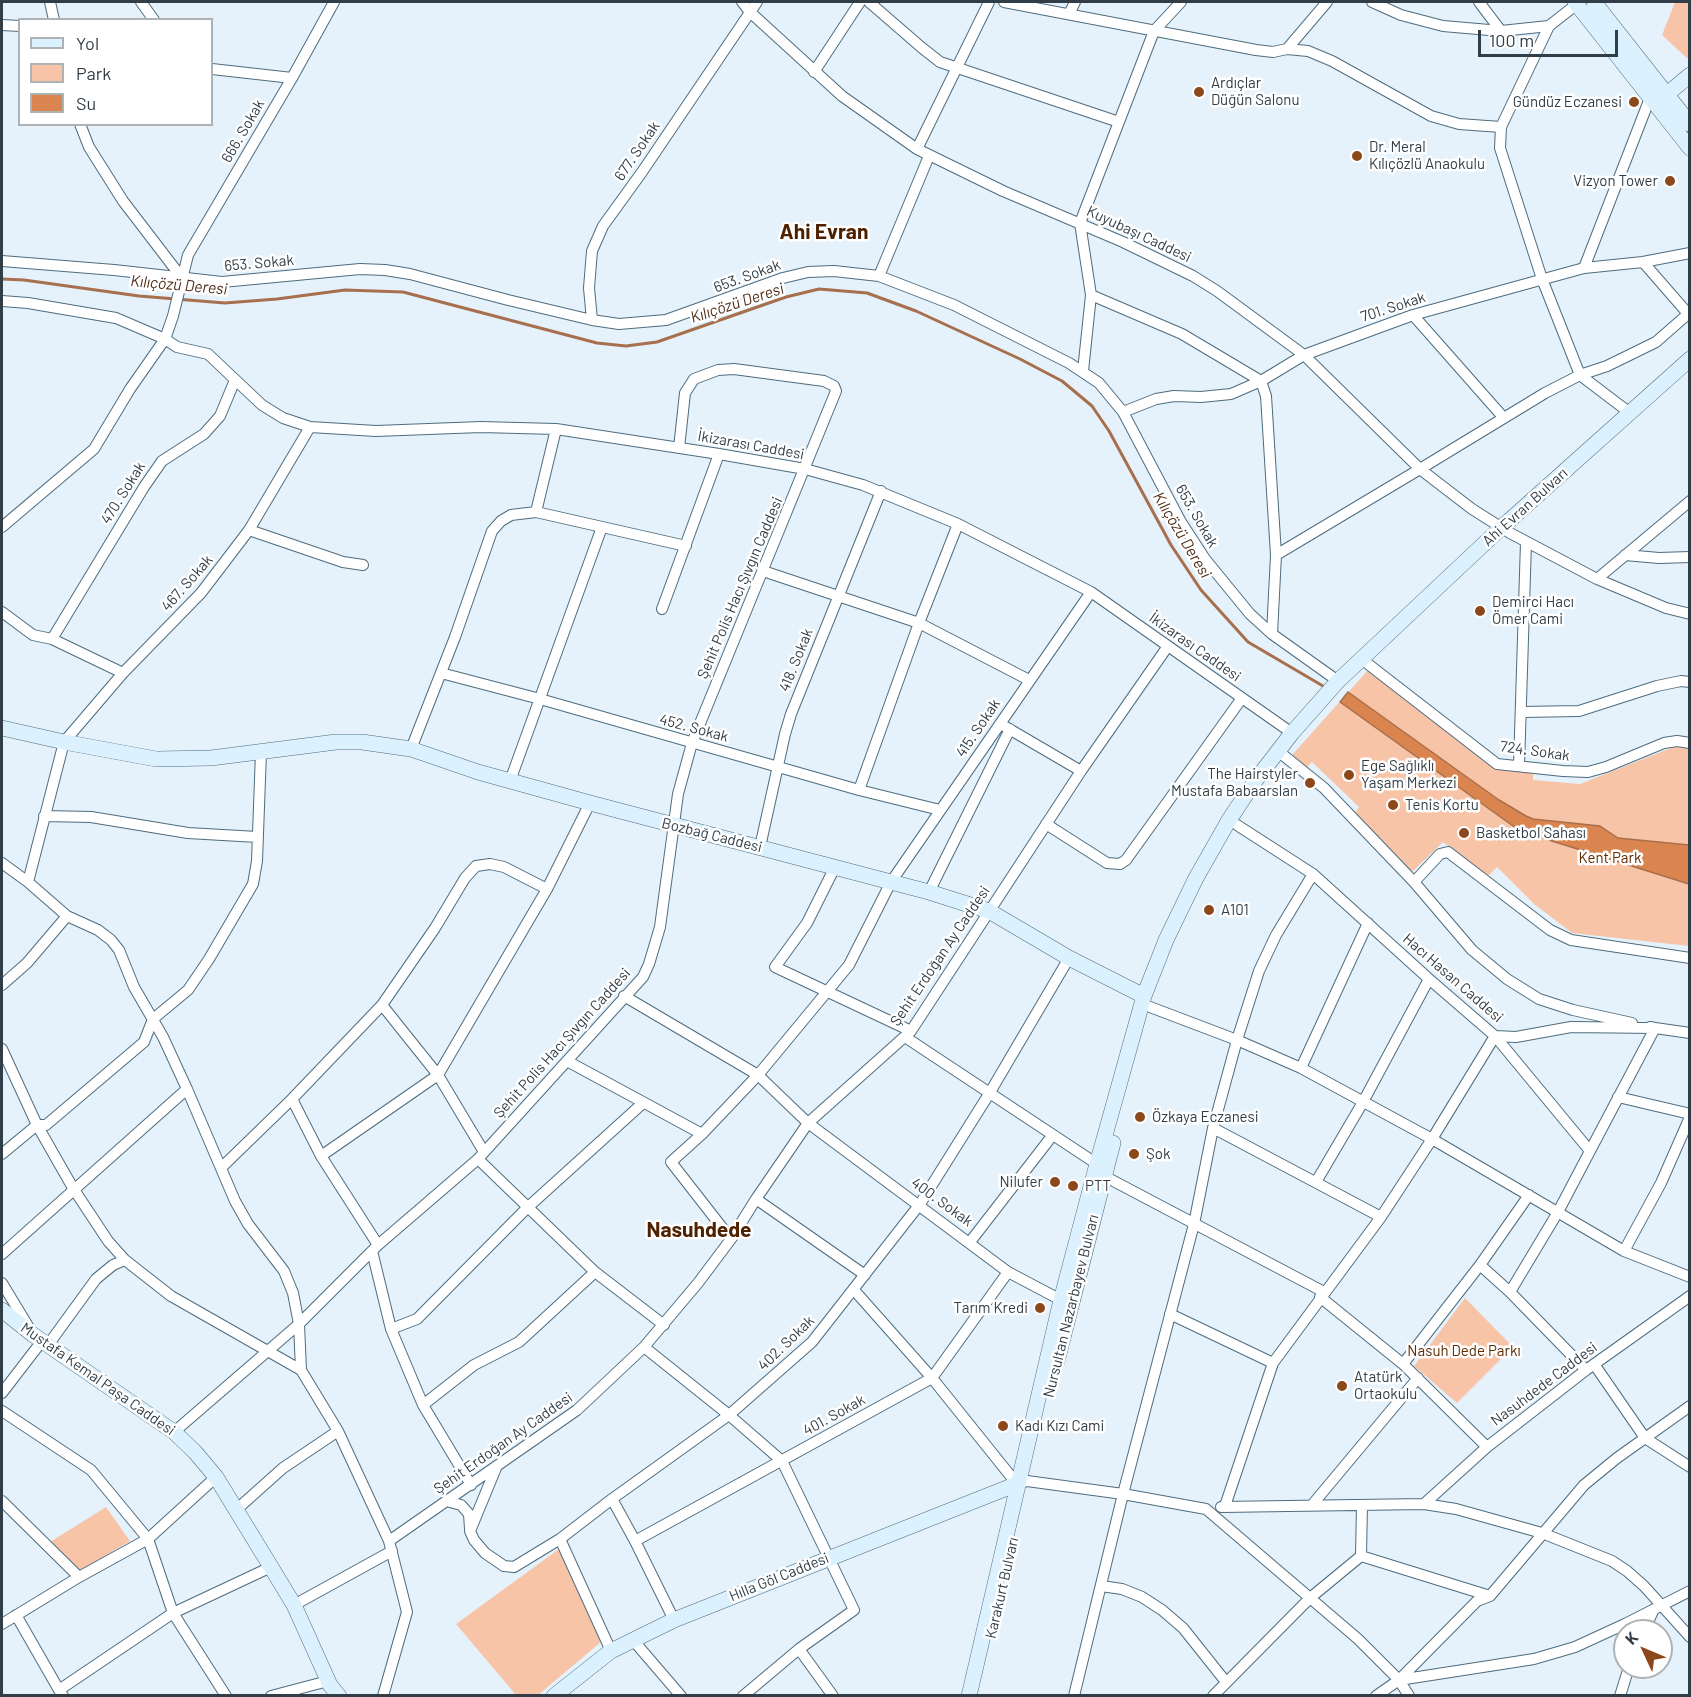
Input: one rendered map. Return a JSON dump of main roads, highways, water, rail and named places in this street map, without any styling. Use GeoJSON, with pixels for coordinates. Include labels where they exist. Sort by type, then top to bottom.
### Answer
{"type":"FeatureCollection","features":[{"type":"Feature","properties":{"kind":"main road"},"geometry":{"type":"LineString","coordinates":[[1594,2],[1689,124]]}},
{"type":"Feature","properties":{"kind":"main road"},"geometry":{"type":"LineString","coordinates":[[1576,3],[1689,148]]}},
{"type":"Feature","properties":{"kind":"main road"},"geometry":{"type":"LineString","coordinates":[[1666,95],[1689,75]]}},
{"type":"Feature","properties":{"kind":"main road","name":"Ahi Evran Bulvarı"},"geometry":{"type":"LineString","coordinates":[[1365,660],[1689,359]]}},
{"type":"Feature","properties":{"kind":"main road","name":"Ahi Evran Bulvarı"},"geometry":{"type":"LineString","coordinates":[[1506,530],[1689,370]]}},
{"type":"Feature","properties":{"kind":"main road","name":"Nursultan Nazarbayev Bulvarı"},"geometry":{"type":"LineString","coordinates":[[1147,1002],[1208,875],[1282,754],[1292,733],[1338,681],[1365,660]]}},
{"type":"Feature","properties":{"kind":"main road","name":"Nursultan Nazarbayev Bulvarı"},"geometry":{"type":"LineString","coordinates":[[1022,1482],[1061,1300],[1166,940],[1201,868],[1241,801],[1325,710],[1365,660]]}},
{"type":"Feature","properties":{"kind":"main road","name":"Bozbağ Caddesi"},"geometry":{"type":"LineString","coordinates":[[2,728],[156,759],[211,758],[348,742],[411,749],[510,781],[929,892],[989,911],[1147,1002]]}},
{"type":"Feature","properties":{"kind":"main road","name":"Nursultan Nazarbayev Bulvarı"},"geometry":{"type":"LineString","coordinates":[[1022,1482],[1100,1170]]}},
{"type":"Feature","properties":{"kind":"main road","name":"Mustafa Kemal Paşa Caddesi"},"geometry":{"type":"LineString","coordinates":[[2,1310],[41,1340],[174,1432],[216,1477],[294,1605],[331,1689]]}},
{"type":"Feature","properties":{"kind":"main road","name":"Hılla Göl Caddesi"},"geometry":{"type":"LineString","coordinates":[[554,1695],[611,1651],[674,1620],[1022,1482]]}},
{"type":"Feature","properties":{"kind":"main road","name":"Karakurt Bulvarı"},"geometry":{"type":"LineString","coordinates":[[969,1695],[1022,1482]]}},
{"type":"Feature","properties":{"kind":"main road","name":"Karakurt Bulvarı"},"geometry":{"type":"LineString","coordinates":[[977,1695],[1022,1482]]}},
{"type":"Feature","properties":{"kind":"water"},"geometry":{"type":"Polygon","coordinates":[[[1348,692],[1499,800],[1526,816],[1533,819],[1600,826],[1618,838],[1689,845],[1689,884],[1520,831],[1340,702],[1348,692]]]}},
{"type":"Feature","properties":{"kind":"waterway","name":"Kılıçözü Deresi"},"geometry":{"type":"LineString","coordinates":[[2,279],[139,296],[225,303],[345,290],[403,292],[597,343],[626,346],[657,342],[786,297],[819,289],[867,293],[916,311],[1020,359],[1062,381],[1092,406],[1109,431],[1171,545],[1201,590],[1248,642],[1323,686]]}},
{"type":"Feature","properties":{"kind":"place","name":"Ardıçlar Düğün Salonu"},"geometry":{"type":"Point","coordinates":[1199,92]}},
{"type":"Feature","properties":{"kind":"place","name":"Gündüz Eczanesi"},"geometry":{"type":"Point","coordinates":[1634,102]}},
{"type":"Feature","properties":{"kind":"place","name":"Dr. Meral Kılıçözlü Anaokulu"},"geometry":{"type":"Point","coordinates":[1357,156]}},
{"type":"Feature","properties":{"kind":"place","name":"Vizyon Tower"},"geometry":{"type":"Point","coordinates":[1670,181]}},
{"type":"Feature","properties":{"kind":"place","name":"Demirci Hacı Ömer Cami"},"geometry":{"type":"Point","coordinates":[1480,611]}},
{"type":"Feature","properties":{"kind":"place","name":"Ege Sağlıklı Yaşam Merkezi"},"geometry":{"type":"Point","coordinates":[1349,775]}},
{"type":"Feature","properties":{"kind":"place","name":"The Hairstyler Mustafa Babaarslan"},"geometry":{"type":"Point","coordinates":[1310,783]}},
{"type":"Feature","properties":{"kind":"place","name":"Tenis Kortu"},"geometry":{"type":"Point","coordinates":[1393,805]}},
{"type":"Feature","properties":{"kind":"place","name":"Basketbol Sahası"},"geometry":{"type":"Point","coordinates":[1464,833]}},
{"type":"Feature","properties":{"kind":"place","name":"A101"},"geometry":{"type":"Point","coordinates":[1209,910]}},
{"type":"Feature","properties":{"kind":"place","name":"Özkaya Eczanesi"},"geometry":{"type":"Point","coordinates":[1140,1117]}},
{"type":"Feature","properties":{"kind":"place","name":"Şok"},"geometry":{"type":"Point","coordinates":[1134,1154]}},
{"type":"Feature","properties":{"kind":"place","name":"Nilufer"},"geometry":{"type":"Point","coordinates":[1055,1182]}},
{"type":"Feature","properties":{"kind":"place","name":"PTT"},"geometry":{"type":"Point","coordinates":[1073,1186]}},
{"type":"Feature","properties":{"kind":"place","name":"Tarım Kredi"},"geometry":{"type":"Point","coordinates":[1040,1308]}},
{"type":"Feature","properties":{"kind":"place","name":"Atatürk Ortaokulu"},"geometry":{"type":"Point","coordinates":[1342,1386]}},
{"type":"Feature","properties":{"kind":"place","name":"Kadı Kızı Cami"},"geometry":{"type":"Point","coordinates":[1003,1426]}},
{"type":"Feature","properties":{"kind":"district","name":"Ahi Evran"},"geometry":{"type":"Point","coordinates":[824,232]}},
{"type":"Feature","properties":{"kind":"district","name":"Nasuhdede"},"geometry":{"type":"Point","coordinates":[699,1230]}},
{"type":"Feature","properties":{"kind":"park label","name":"Kent Park"},"geometry":{"type":"Point","coordinates":[1610,858]}},
{"type":"Feature","properties":{"kind":"park label","name":"Nasuh Dede Parkı"},"geometry":{"type":"Point","coordinates":[1464,1351]}}]}
